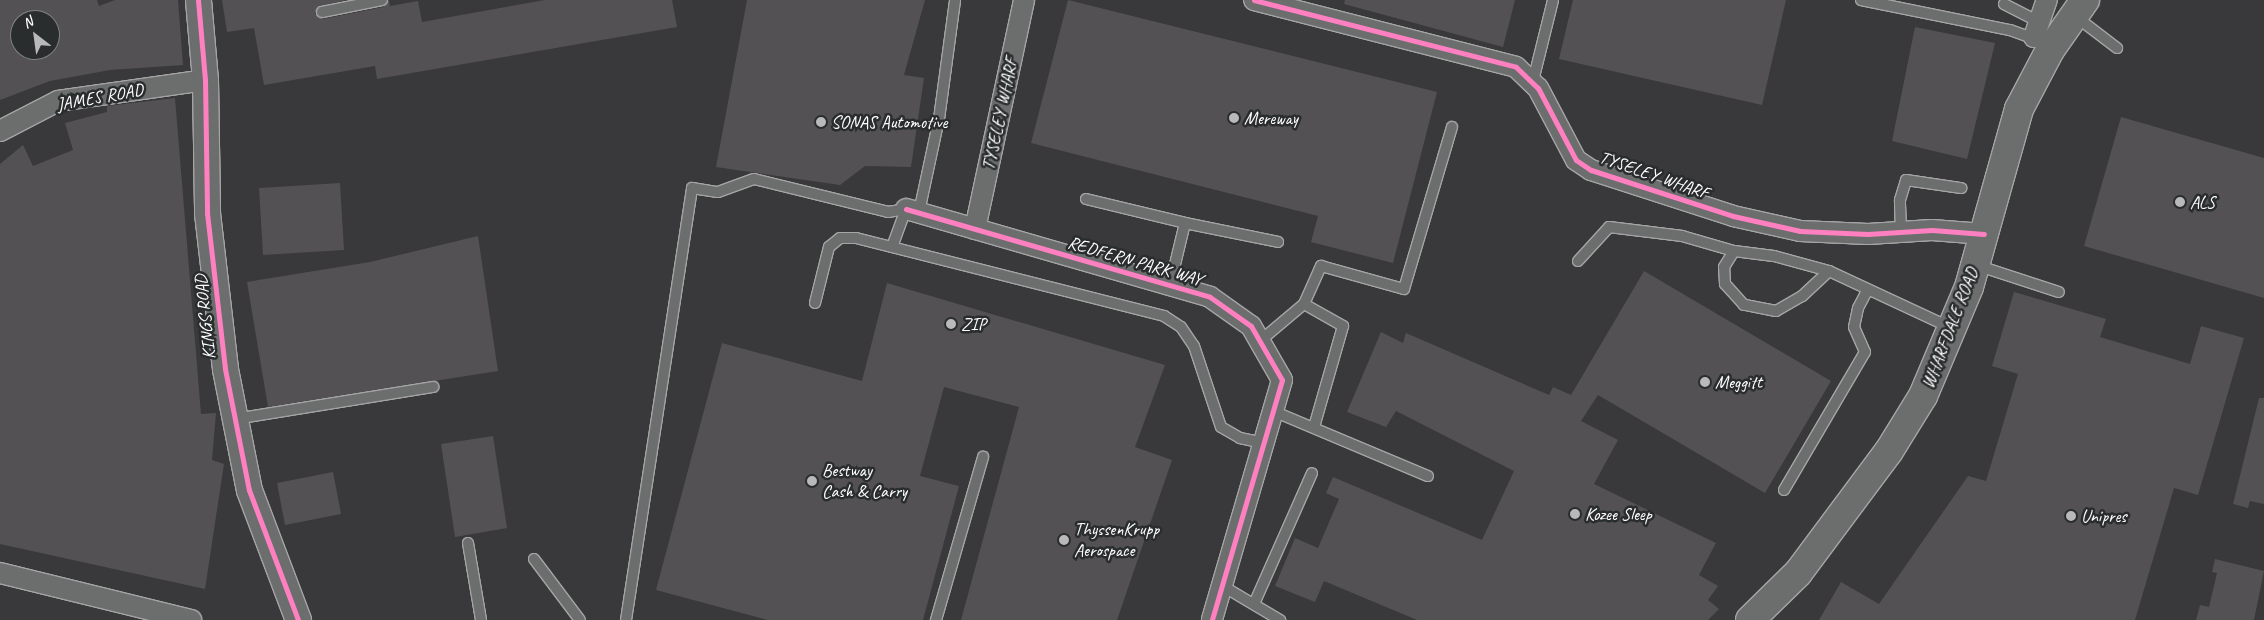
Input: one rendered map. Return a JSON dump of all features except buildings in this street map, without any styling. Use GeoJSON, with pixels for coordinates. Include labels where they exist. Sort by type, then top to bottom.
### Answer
{"type":"FeatureCollection","features":[{"type":"Feature","properties":{"kind":"main road","name":"WHARFDALE ROAD"},"geometry":{"type":"LineString","coordinates":[[1750,620],[1798,573],[1888,451],[1924,396],[1975,265],[2041,36],[2079,8]]}},
{"type":"Feature","properties":{"kind":"street","name":"KINGS ROAD"},"geometry":{"type":"LineString","coordinates":[[198,0],[205,80],[207,213],[234,419],[249,490],[298,620]]}},
{"type":"Feature","properties":{"kind":"street","name":"TYSELEY WHARF"},"geometry":{"type":"LineString","coordinates":[[976,229],[1024,0]]}},
{"type":"Feature","properties":{"kind":"street","name":"TYSELEY WHARF"},"geometry":{"type":"LineString","coordinates":[[1254,0],[1516,68],[1533,81],[1576,160],[1591,170],[1733,216],[1800,231],[1984,234]]}},
{"type":"Feature","properties":{"kind":"street","name":"WHARFDALE ROAD"},"geometry":{"type":"LineString","coordinates":[[2041,36],[2047,0]]}},
{"type":"Feature","properties":{"kind":"street","name":"JAMES ROAD"},"geometry":{"type":"LineString","coordinates":[[0,131],[58,101],[205,80]]}},
{"type":"Feature","properties":{"kind":"street","name":"REDFERN PARK WAY"},"geometry":{"type":"LineString","coordinates":[[912,210],[1210,297],[1251,326],[1282,380],[1212,620]]}},
{"type":"Feature","properties":{"kind":"street"},"geometry":{"type":"LineString","coordinates":[[0,573],[131,612],[191,620]]}},
{"type":"Feature","properties":{"kind":"lane"},"geometry":{"type":"LineString","coordinates":[[322,12],[382,0]]}},
{"type":"Feature","properties":{"kind":"lane"},"geometry":{"type":"LineString","coordinates":[[892,247],[912,210],[939,119],[955,0]]}},
{"type":"Feature","properties":{"kind":"lane"},"geometry":{"type":"LineString","coordinates":[[1533,81],[1553,0]]}},
{"type":"Feature","properties":{"kind":"lane"},"geometry":{"type":"LineString","coordinates":[[1861,0],[2041,36]]}},
{"type":"Feature","properties":{"kind":"lane"},"geometry":{"type":"LineString","coordinates":[[2004,4],[2041,36]]}},
{"type":"Feature","properties":{"kind":"lane"},"geometry":{"type":"LineString","coordinates":[[2079,8],[2117,48]]}},
{"type":"Feature","properties":{"kind":"lane"},"geometry":{"type":"LineString","coordinates":[[1260,341],[1304,304],[1321,266],[1404,289],[1452,127]]}},
{"type":"Feature","properties":{"kind":"lane"},"geometry":{"type":"LineString","coordinates":[[626,620],[692,188],[718,192],[754,179],[888,212],[912,210]]}},
{"type":"Feature","properties":{"kind":"lane"},"geometry":{"type":"LineString","coordinates":[[1901,232],[1900,200],[1906,180],[1961,188]]}},
{"type":"Feature","properties":{"kind":"lane"},"geometry":{"type":"LineString","coordinates":[[1086,199],[1185,223],[1278,242]]}},
{"type":"Feature","properties":{"kind":"lane"},"geometry":{"type":"LineString","coordinates":[[1170,285],[1185,223]]}},
{"type":"Feature","properties":{"kind":"lane"},"geometry":{"type":"LineString","coordinates":[[1578,261],[1609,227],[1682,236],[1734,251],[1774,256],[1829,271],[1952,328]]}},
{"type":"Feature","properties":{"kind":"lane"},"geometry":{"type":"LineString","coordinates":[[815,303],[829,247],[840,238],[856,238],[1164,316],[1181,327],[1194,346],[1221,427],[1240,438],[1263,443]]}},
{"type":"Feature","properties":{"kind":"lane"},"geometry":{"type":"LineString","coordinates":[[1734,251],[1724,267],[1725,284],[1744,305],[1776,311],[1802,296],[1829,271]]}},
{"type":"Feature","properties":{"kind":"lane"},"geometry":{"type":"LineString","coordinates":[[1975,265],[2060,292]]}},
{"type":"Feature","properties":{"kind":"lane"},"geometry":{"type":"LineString","coordinates":[[1784,490],[1865,352],[1854,327],[1858,308],[1868,289]]}},
{"type":"Feature","properties":{"kind":"lane"},"geometry":{"type":"LineString","coordinates":[[1304,304],[1343,326],[1314,427]]}},
{"type":"Feature","properties":{"kind":"lane"},"geometry":{"type":"LineString","coordinates":[[234,419],[434,386]]}},
{"type":"Feature","properties":{"kind":"lane"},"geometry":{"type":"LineString","coordinates":[[1273,411],[1428,476]]}},
{"type":"Feature","properties":{"kind":"lane"},"geometry":{"type":"LineString","coordinates":[[936,620],[983,457]]}},
{"type":"Feature","properties":{"kind":"lane"},"geometry":{"type":"LineString","coordinates":[[1254,604],[1312,473]]}},
{"type":"Feature","properties":{"kind":"lane"},"geometry":{"type":"LineString","coordinates":[[468,543],[481,620]]}},
{"type":"Feature","properties":{"kind":"lane"},"geometry":{"type":"LineString","coordinates":[[534,559],[580,620]]}},
{"type":"Feature","properties":{"kind":"lane"},"geometry":{"type":"LineString","coordinates":[[1221,585],[1280,620]]}},
{"type":"Feature","properties":{"kind":"cycle path"},"geometry":{"type":"LineString","coordinates":[[198,0],[205,80],[207,213],[225,369],[249,490],[298,620]]}},
{"type":"Feature","properties":{"kind":"cycle path"},"geometry":{"type":"LineString","coordinates":[[1254,0],[1516,67],[1538,88],[1576,160],[1591,170],[1733,216],[1800,231],[1868,234],[1932,230],[1984,234]]}},
{"type":"Feature","properties":{"kind":"cycle path"},"geometry":{"type":"LineString","coordinates":[[906,209],[1210,297],[1251,326],[1282,380],[1212,620]]}},
{"type":"Feature","properties":{"kind":"place","name":"Mereway"},"geometry":{"type":"Point","coordinates":[1234,118]}},
{"type":"Feature","properties":{"kind":"place","name":"SONAS Automotive"},"geometry":{"type":"Point","coordinates":[821,122]}},
{"type":"Feature","properties":{"kind":"place","name":"ALS"},"geometry":{"type":"Point","coordinates":[2180,202]}},
{"type":"Feature","properties":{"kind":"place","name":"ZIP"},"geometry":{"type":"Point","coordinates":[951,324]}},
{"type":"Feature","properties":{"kind":"place","name":"Meggitt"},"geometry":{"type":"Point","coordinates":[1705,382]}},
{"type":"Feature","properties":{"kind":"place","name":"Bestway Cash & Carry"},"geometry":{"type":"Point","coordinates":[812,481]}},
{"type":"Feature","properties":{"kind":"place","name":"Kozee Sleep"},"geometry":{"type":"Point","coordinates":[1575,514]}},
{"type":"Feature","properties":{"kind":"place","name":"Unipres"},"geometry":{"type":"Point","coordinates":[2071,516]}},
{"type":"Feature","properties":{"kind":"place","name":"ThyssenKrupp Aerospace"},"geometry":{"type":"Point","coordinates":[1064,540]}}]}
